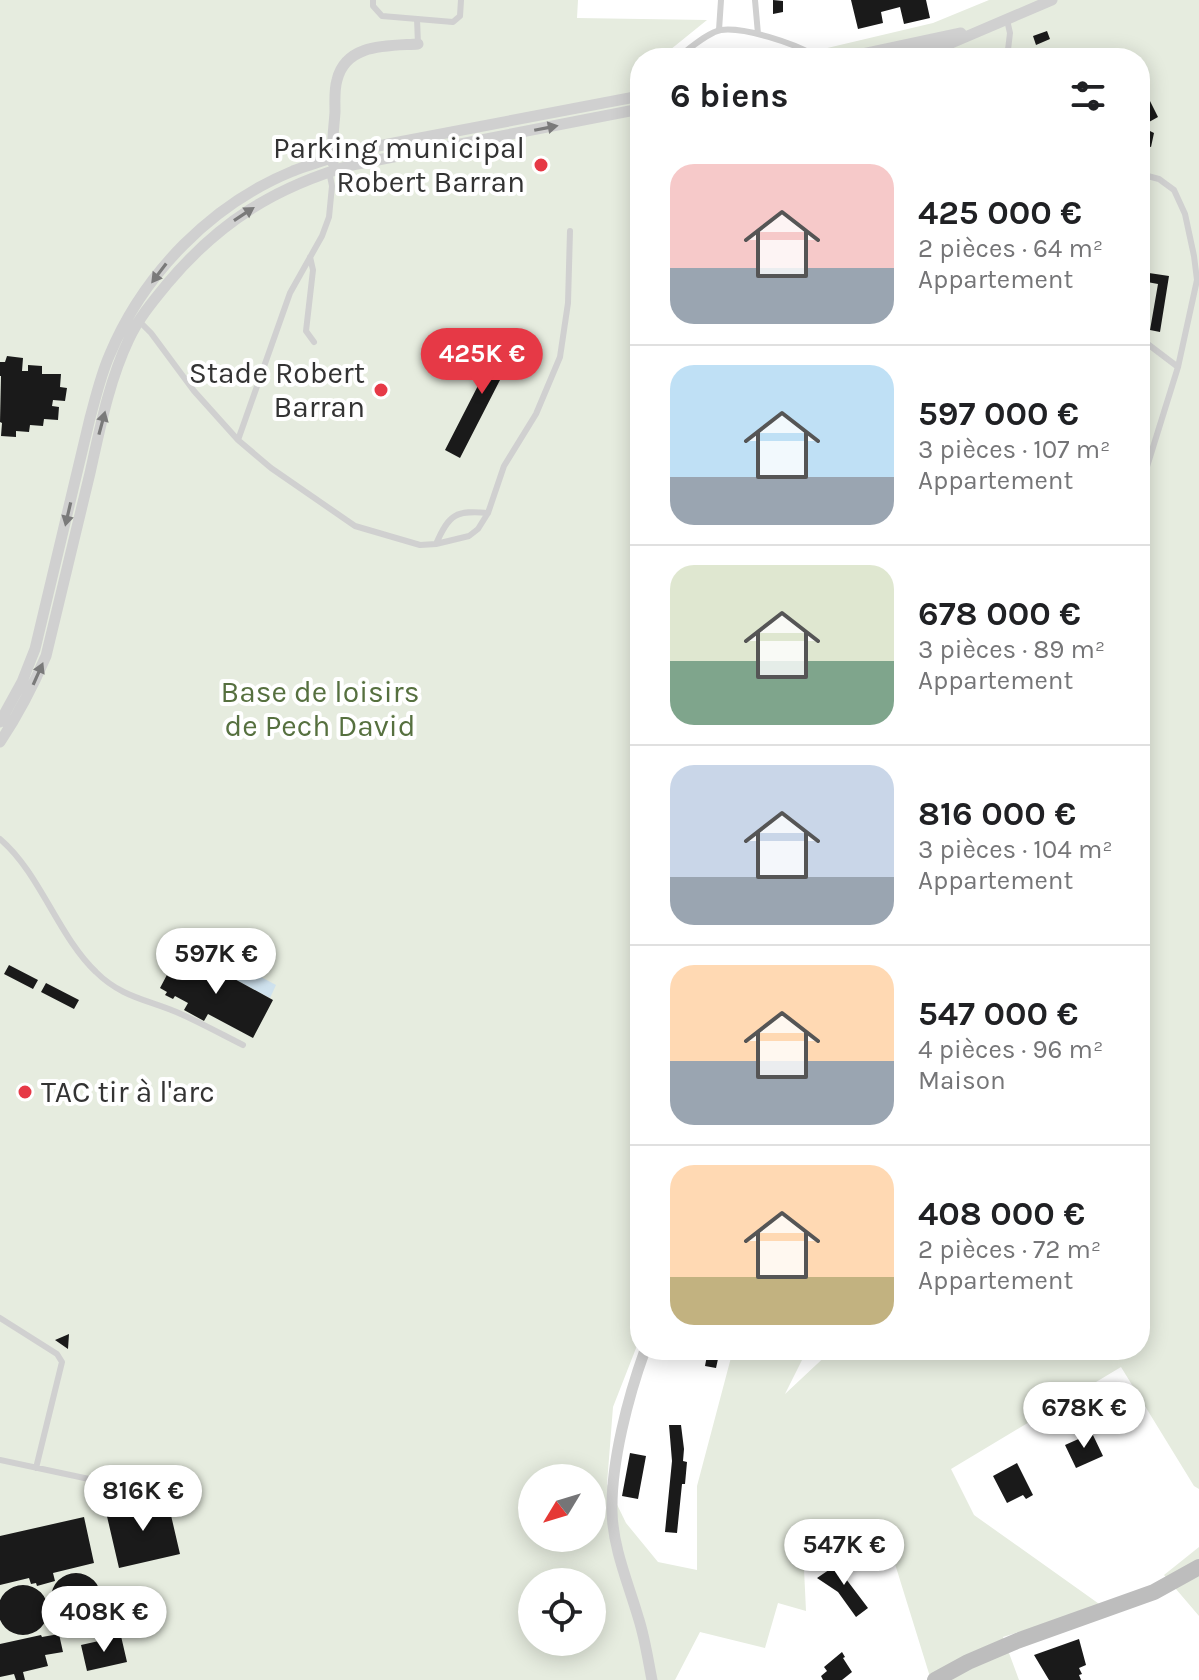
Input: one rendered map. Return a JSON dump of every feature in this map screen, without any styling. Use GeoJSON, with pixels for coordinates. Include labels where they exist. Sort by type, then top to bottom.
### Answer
{"type":"FeatureCollection","features":[{"type":"Feature","properties":{"kind":"main road"},"geometry":{"type":"LineString","coordinates":[[935,1680],[1017,1641],[1154,1592],[1199,1567]]}},
{"type":"Feature","properties":{"kind":"street"},"geometry":{"type":"LineString","coordinates":[[921,48],[1007,20],[1052,0]]}},
{"type":"Feature","properties":{"kind":"street"},"geometry":{"type":"LineString","coordinates":[[331,165],[336,88],[340,70],[346,61],[376,47],[418,44]]}},
{"type":"Feature","properties":{"kind":"street"},"geometry":{"type":"LineString","coordinates":[[331,165],[357,150],[630,98]]}},
{"type":"Feature","properties":{"kind":"street"},"geometry":{"type":"LineString","coordinates":[[0,722],[22,682],[35,649],[99,384],[110,353],[175,251],[235,203],[292,172],[331,165],[352,165],[630,111]]}},
{"type":"Feature","properties":{"kind":"street"},"geometry":{"type":"LineString","coordinates":[[0,742],[22,706],[46,656],[112,386],[131,336],[134,318]]}},
{"type":"Feature","properties":{"kind":"street"},"geometry":{"type":"LineString","coordinates":[[642,1360],[630,1393],[614,1479],[612,1514],[619,1555],[641,1627],[652,1680]]}},
{"type":"Feature","properties":{"kind":"lane"},"geometry":{"type":"LineString","coordinates":[[373,0],[373,6],[382,16],[453,22],[460,16],[461,0]]}},
{"type":"Feature","properties":{"kind":"lane"},"geometry":{"type":"LineString","coordinates":[[719,30],[721,0]]}},
{"type":"Feature","properties":{"kind":"lane"},"geometry":{"type":"LineString","coordinates":[[755,0],[758,34]]}},
{"type":"Feature","properties":{"kind":"lane"},"geometry":{"type":"LineString","coordinates":[[417,19],[418,44]]}},
{"type":"Feature","properties":{"kind":"lane"},"geometry":{"type":"LineString","coordinates":[[1007,20],[1010,33],[1008,48]]}},
{"type":"Feature","properties":{"kind":"lane"},"geometry":{"type":"LineString","coordinates":[[692,48],[719,30],[758,34],[801,48]]}},
{"type":"Feature","properties":{"kind":"lane"},"geometry":{"type":"LineString","coordinates":[[238,440],[290,293],[322,236],[329,217],[331,165]]}},
{"type":"Feature","properties":{"kind":"lane"},"geometry":{"type":"LineString","coordinates":[[1150,177],[1174,190],[1185,214],[1197,280],[1178,367],[1150,457]]}},
{"type":"Feature","properties":{"kind":"lane"},"geometry":{"type":"LineString","coordinates":[[134,318],[151,333],[194,391],[238,440],[271,468],[355,526],[420,545],[436,544],[469,536],[478,529],[488,513],[504,466],[536,414],[560,357],[568,303],[570,231]]}},
{"type":"Feature","properties":{"kind":"lane"},"geometry":{"type":"LineString","coordinates":[[310,257],[313,270],[306,331],[314,342]]}},
{"type":"Feature","properties":{"kind":"lane"},"geometry":{"type":"LineString","coordinates":[[1150,346],[1178,367]]}},
{"type":"Feature","properties":{"kind":"lane"},"geometry":{"type":"LineString","coordinates":[[436,544],[454,516],[465,511],[488,513]]}},
{"type":"Feature","properties":{"kind":"lane"},"geometry":{"type":"LineString","coordinates":[[0,839],[20,859],[82,956],[113,987],[145,1002],[180,1013],[243,1045]]}},
{"type":"Feature","properties":{"kind":"lane"},"geometry":{"type":"LineString","coordinates":[[0,1318],[57,1354],[62,1362],[36,1468]]}},
{"type":"Feature","properties":{"kind":"lane"},"geometry":{"type":"LineString","coordinates":[[0,1460],[89,1479],[164,1477]]}},
{"type":"Feature","properties":{"kind":"green space","name":"Base de loisirs de Pech David"},"geometry":{"type":"Polygon","coordinates":[[[0,0],[578,0],[577,18],[707,20],[672,48],[630,48],[631,1360],[613,1407],[607,1484],[626,1523],[658,1562],[697,1570],[697,1486],[730,1360],[802,1360],[785,1394],[821,1360],[1150,1360],[1150,48],[827,48],[933,23],[989,0],[1199,0],[1199,1489],[1194,1486],[1121,1367],[951,1469],[974,1515],[1102,1606],[1003,1637],[1019,1680],[931,1680],[882,1522],[804,1569],[806,1611],[778,1603],[765,1648],[700,1632],[675,1680],[0,1680],[0,0]]]}},
{"type":"Feature","properties":{"kind":"green space"},"geometry":{"type":"Polygon","coordinates":[[[1199,1547],[1199,1616],[1164,1575],[1199,1547]]]}},
{"type":"Feature","properties":{"kind":"water"},"geometry":{"type":"Polygon","coordinates":[[[218,954],[276,985],[270,998],[212,967],[218,954]]]}},
{"type":"Feature","properties":{"kind":"building"},"geometry":{"type":"Polygon","coordinates":[[[773,0],[783,1],[783,12],[773,14],[773,0]]]}},
{"type":"Feature","properties":{"kind":"building"},"geometry":{"type":"Polygon","coordinates":[[[851,0],[926,0],[930,18],[904,24],[900,7],[881,12],[883,23],[858,29],[851,0]]]}},
{"type":"Feature","properties":{"kind":"building"},"geometry":{"type":"Polygon","coordinates":[[[1047,31],[1050,39],[1036,45],[1033,36],[1047,31]]]}},
{"type":"Feature","properties":{"kind":"building"},"geometry":{"type":"Polygon","coordinates":[[[1150,101],[1158,117],[1150,121],[1150,101]]]}},
{"type":"Feature","properties":{"kind":"building"},"geometry":{"type":"Polygon","coordinates":[[[1150,273],[1169,276],[1160,332],[1150,330],[1158,284],[1150,283],[1150,273]]]}},
{"type":"Feature","properties":{"kind":"building"},"geometry":{"type":"Polygon","coordinates":[[[505,333],[520,341],[460,458],[445,450],[505,333]]]}},
{"type":"Feature","properties":{"kind":"building"},"geometry":{"type":"Polygon","coordinates":[[[7,356],[23,358],[22,371],[28,371],[28,365],[42,366],[42,374],[61,374],[60,387],[67,388],[65,401],[53,400],[52,406],[59,407],[58,420],[44,419],[43,426],[30,425],[29,432],[16,431],[16,437],[1,436],[0,362],[5,362],[7,356]]]}},
{"type":"Feature","properties":{"kind":"building"},"geometry":{"type":"Polygon","coordinates":[[[178,954],[206,970],[209,965],[273,1000],[253,1038],[208,1014],[204,1021],[184,1010],[188,1003],[165,995],[167,992],[160,988],[178,954]]]}},
{"type":"Feature","properties":{"kind":"building"},"geometry":{"type":"Polygon","coordinates":[[[9,965],[38,980],[33,989],[4,974],[9,965]]]}},
{"type":"Feature","properties":{"kind":"building"},"geometry":{"type":"Polygon","coordinates":[[[46,983],[79,1000],[74,1009],[41,992],[46,983]]]}},
{"type":"Feature","properties":{"kind":"building"},"geometry":{"type":"Polygon","coordinates":[[[69,1334],[68,1349],[55,1340],[69,1334]]]}},
{"type":"Feature","properties":{"kind":"building"},"geometry":{"type":"Polygon","coordinates":[[[706,1360],[718,1360],[716,1368],[705,1366],[706,1360]]]}},
{"type":"Feature","properties":{"kind":"building"},"geometry":{"type":"Polygon","coordinates":[[[669,1425],[681,1425],[683,1461],[687,1462],[677,1533],[665,1532],[672,1461],[669,1425]]]}},
{"type":"Feature","properties":{"kind":"building"},"geometry":{"type":"Polygon","coordinates":[[[1092,1433],[1103,1456],[1076,1468],[1065,1445],[1092,1433]]]}},
{"type":"Feature","properties":{"kind":"building"},"geometry":{"type":"Polygon","coordinates":[[[630,1453],[646,1456],[638,1499],[622,1496],[630,1453]]]}},
{"type":"Feature","properties":{"kind":"building"},"geometry":{"type":"Polygon","coordinates":[[[1017,1463],[1033,1495],[1026,1499],[1023,1495],[1007,1503],[993,1476],[1017,1463]]]}},
{"type":"Feature","properties":{"kind":"building"},"geometry":{"type":"Polygon","coordinates":[[[167,1498],[180,1554],[119,1568],[106,1512],[167,1498]]]}},
{"type":"Feature","properties":{"kind":"building"},"geometry":{"type":"Polygon","coordinates":[[[84,1517],[94,1563],[53,1573],[55,1581],[37,1586],[36,1583],[31,1584],[29,1578],[0,1585],[0,1536],[84,1517]]]}},
{"type":"Feature","properties":{"kind":"building"},"geometry":{"type":"Polygon","coordinates":[[[845,1559],[852,1569],[843,1575],[868,1608],[856,1617],[838,1592],[817,1578],[845,1559]]]}},
{"type":"Feature","properties":{"kind":"building"},"geometry":{"type":"Polygon","coordinates":[[[66,1574],[86,1574],[100,1588],[100,1608],[86,1622],[66,1622],[52,1608],[52,1588],[66,1574]]]}},
{"type":"Feature","properties":{"kind":"building"},"geometry":{"type":"Polygon","coordinates":[[[13,1587],[33,1587],[46,1600],[46,1620],[33,1633],[13,1633],[0,1620],[0,1600],[13,1587]]]}},
{"type":"Feature","properties":{"kind":"building"},"geometry":{"type":"Polygon","coordinates":[[[59,1634],[63,1652],[45,1655],[48,1666],[23,1672],[25,1680],[16,1680],[14,1674],[0,1677],[0,1644],[59,1634]]]}},
{"type":"Feature","properties":{"kind":"building"},"geometry":{"type":"Polygon","coordinates":[[[121,1636],[127,1662],[87,1671],[81,1645],[121,1636]]]}},
{"type":"Feature","properties":{"kind":"building"},"geometry":{"type":"Polygon","coordinates":[[[1079,1639],[1086,1665],[1079,1668],[1081,1680],[1049,1680],[1034,1655],[1079,1639]]]}},
{"type":"Feature","properties":{"kind":"building"},"geometry":{"type":"Polygon","coordinates":[[[842,1652],[852,1672],[842,1680],[823,1680],[821,1676],[827,1671],[824,1667],[842,1652]]]}},
{"type":"Feature","properties":{"kind":"place","name":"Parking municipal Robert Barran"},"geometry":{"type":"Point","coordinates":[541,165]}},
{"type":"Feature","properties":{"kind":"place","name":"Stade Robert Barran"},"geometry":{"type":"Point","coordinates":[381,390]}},
{"type":"Feature","properties":{"kind":"place","name":"TAC tir à l'arc"},"geometry":{"type":"Point","coordinates":[25,1092]}}]}
